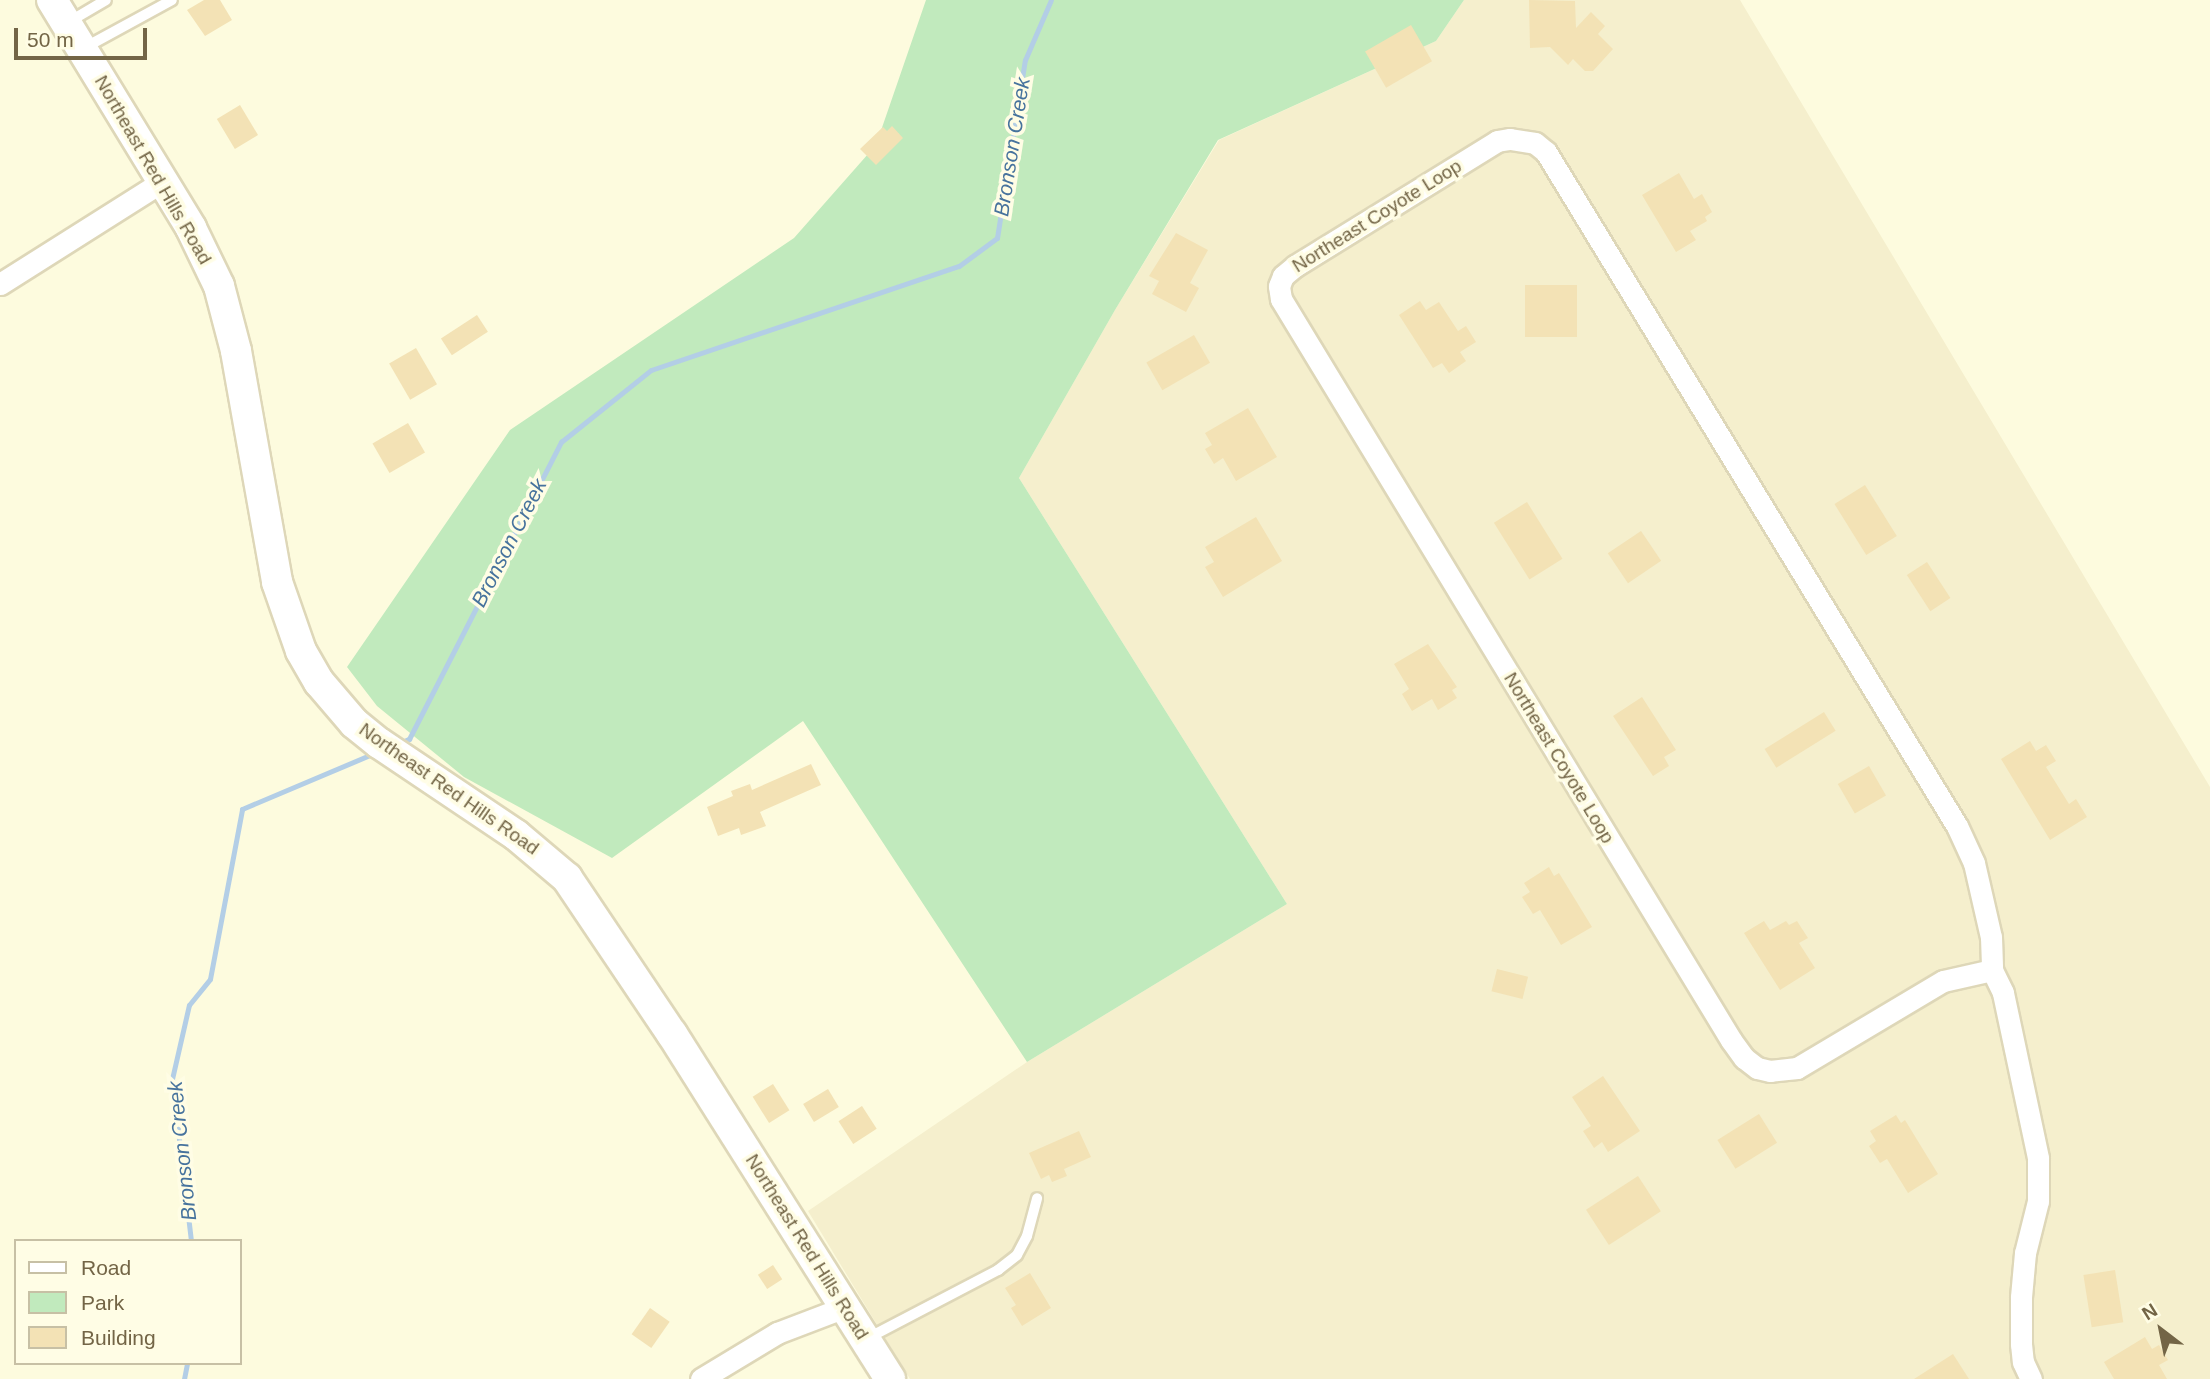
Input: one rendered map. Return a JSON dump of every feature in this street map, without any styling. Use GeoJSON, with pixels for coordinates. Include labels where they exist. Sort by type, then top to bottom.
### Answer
{"type":"FeatureCollection","features":[{"type":"Feature","properties":{"kind":"street","name":"Northeast Red Hills Road"},"geometry":{"type":"LineString","coordinates":[[59,12],[207,257],[228,315],[277,582],[301,651],[319,682],[354,723],[516,835],[567,878],[672,1034],[890,1379]]}},
{"type":"Feature","properties":{"kind":"street","name":"Northeast Coyote Loop"},"geometry":{"type":"LineString","coordinates":[[1992,970],[1943,981],[1797,1068],[1770,1072],[1757,1068],[1744,1058],[1286,312],[1279,286],[1283,276],[1294,266],[1497,141],[1522,139],[1535,143],[1546,152],[1964,838],[1978,877],[1991,937],[1992,970],[2003,993],[2038,1158],[2039,1191],[2025,1254],[2021,1297],[2023,1362],[2031,1379]]}},
{"type":"Feature","properties":{"kind":"street"},"geometry":{"type":"LineString","coordinates":[[0,284],[163,181]]}},
{"type":"Feature","properties":{"kind":"street"},"geometry":{"type":"LineString","coordinates":[[701,1379],[777,1333],[845,1307]]}},
{"type":"Feature","properties":{"kind":"lane"},"geometry":{"type":"LineString","coordinates":[[59,12],[106,0]]}},
{"type":"Feature","properties":{"kind":"lane"},"geometry":{"type":"LineString","coordinates":[[82,50],[172,0]]}},
{"type":"Feature","properties":{"kind":"lane"},"geometry":{"type":"LineString","coordinates":[[865,1339],[998,1270],[1017,1255],[1027,1236],[1037,1198]]}},
{"type":"Feature","properties":{"kind":"shaded area"},"geometry":{"type":"Polygon","coordinates":[[[1464,0],[1740,0],[2210,787],[2210,1379],[910,1379],[808,1211],[1027,1062],[1287,904],[1019,478],[1115,310],[1219,140],[1436,41],[1464,0]]]}},
{"type":"Feature","properties":{"kind":"green space"},"geometry":{"type":"Polygon","coordinates":[[[926,0],[1464,0],[1436,41],[1218,140],[1115,310],[1019,478],[1287,904],[1027,1062],[803,721],[612,858],[464,777],[377,706],[347,667],[510,430],[794,238],[876,145],[926,0]]]}},
{"type":"Feature","properties":{"kind":"building"},"geometry":{"type":"Polygon","coordinates":[[[204,0],[220,0],[232,20],[205,36],[187,10],[204,0]]]}},
{"type":"Feature","properties":{"kind":"building"},"geometry":{"type":"Polygon","coordinates":[[[1529,0],[1575,1],[1576,28],[1591,12],[1605,26],[1598,34],[1613,49],[1593,71],[1585,71],[1573,59],[1568,65],[1550,47],[1530,48],[1529,0]]]}},
{"type":"Feature","properties":{"kind":"building"},"geometry":{"type":"Polygon","coordinates":[[[1411,25],[1432,61],[1386,88],[1365,52],[1411,25]]]}},
{"type":"Feature","properties":{"kind":"building"},"geometry":{"type":"Polygon","coordinates":[[[240,105],[258,135],[235,149],[217,119],[240,105]]]}},
{"type":"Feature","properties":{"kind":"building"},"geometry":{"type":"Polygon","coordinates":[[[892,126],[903,138],[876,165],[860,149],[883,127],[887,131],[892,126]]]}},
{"type":"Feature","properties":{"kind":"building"},"geometry":{"type":"Polygon","coordinates":[[[1679,173],[1694,199],[1702,194],[1712,212],[1705,217],[1707,221],[1690,231],[1696,240],[1676,252],[1642,195],[1679,173]]]}},
{"type":"Feature","properties":{"kind":"building"},"geometry":{"type":"Polygon","coordinates":[[[1176,233],[1208,250],[1190,283],[1199,288],[1186,312],[1152,294],[1159,281],[1149,276],[1176,233]]]}},
{"type":"Feature","properties":{"kind":"building"},"geometry":{"type":"Polygon","coordinates":[[[1525,285],[1577,285],[1577,337],[1525,337],[1525,285]]]}},
{"type":"Feature","properties":{"kind":"building"},"geometry":{"type":"Polygon","coordinates":[[[1420,301],[1426,310],[1439,302],[1458,331],[1466,326],[1476,342],[1460,352],[1466,361],[1449,373],[1442,363],[1433,368],[1399,315],[1420,301]]]}},
{"type":"Feature","properties":{"kind":"building"},"geometry":{"type":"Polygon","coordinates":[[[477,315],[488,332],[452,355],[441,338],[477,315]]]}},
{"type":"Feature","properties":{"kind":"building"},"geometry":{"type":"Polygon","coordinates":[[[1194,335],[1210,363],[1162,390],[1146,362],[1194,335]]]}},
{"type":"Feature","properties":{"kind":"building"},"geometry":{"type":"Polygon","coordinates":[[[416,348],[437,384],[410,400],[389,364],[416,348]]]}},
{"type":"Feature","properties":{"kind":"building"},"geometry":{"type":"Polygon","coordinates":[[[1248,408],[1277,457],[1236,481],[1223,458],[1214,464],[1205,449],[1212,445],[1205,433],[1248,408]]]}},
{"type":"Feature","properties":{"kind":"building"},"geometry":{"type":"Polygon","coordinates":[[[408,423],[425,452],[389,473],[372,444],[408,423]]]}},
{"type":"Feature","properties":{"kind":"building"},"geometry":{"type":"Polygon","coordinates":[[[1865,485],[1897,536],[1866,555],[1834,504],[1865,485]]]}},
{"type":"Feature","properties":{"kind":"building"},"geometry":{"type":"Polygon","coordinates":[[[1527,502],[1563,559],[1529,579],[1494,523],[1527,502]]]}},
{"type":"Feature","properties":{"kind":"building"},"geometry":{"type":"Polygon","coordinates":[[[1256,517],[1282,561],[1223,597],[1205,567],[1214,562],[1205,547],[1256,517]]]}},
{"type":"Feature","properties":{"kind":"building"},"geometry":{"type":"Polygon","coordinates":[[[1641,531],[1661,561],[1628,583],[1608,553],[1641,531]]]}},
{"type":"Feature","properties":{"kind":"building"},"geometry":{"type":"Polygon","coordinates":[[[1927,562],[1950,598],[1930,611],[1907,575],[1927,562]]]}},
{"type":"Feature","properties":{"kind":"building"},"geometry":{"type":"Polygon","coordinates":[[[1428,644],[1457,687],[1452,690],[1457,698],[1438,710],[1432,699],[1412,711],[1402,694],[1409,689],[1394,664],[1428,644]]]}},
{"type":"Feature","properties":{"kind":"building"},"geometry":{"type":"Polygon","coordinates":[[[1642,697],[1676,750],[1664,757],[1669,766],[1653,776],[1613,716],[1642,697]]]}},
{"type":"Feature","properties":{"kind":"building"},"geometry":{"type":"Polygon","coordinates":[[[1824,712],[1836,731],[1776,768],[1765,749],[1824,712]]]}},
{"type":"Feature","properties":{"kind":"building"},"geometry":{"type":"Polygon","coordinates":[[[2030,741],[2036,751],[2046,745],[2056,761],[2046,767],[2069,804],[2076,799],[2087,817],[2050,840],[2001,759],[2030,741]]]}},
{"type":"Feature","properties":{"kind":"building"},"geometry":{"type":"Polygon","coordinates":[[[811,764],[821,785],[760,812],[766,826],[741,835],[739,828],[718,836],[707,807],[733,796],[731,791],[750,784],[752,790],[811,764]]]}},
{"type":"Feature","properties":{"kind":"building"},"geometry":{"type":"Polygon","coordinates":[[[1869,766],[1886,795],[1855,813],[1838,784],[1869,766]]]}},
{"type":"Feature","properties":{"kind":"building"},"geometry":{"type":"Polygon","coordinates":[[[1549,867],[1554,876],[1559,873],[1592,927],[1561,945],[1540,910],[1533,914],[1522,897],[1530,892],[1524,883],[1549,867]]]}},
{"type":"Feature","properties":{"kind":"building"},"geometry":{"type":"Polygon","coordinates":[[[1764,921],[1770,930],[1786,921],[1789,925],[1797,921],[1808,938],[1799,943],[1815,968],[1780,990],[1744,933],[1764,921]]]}},
{"type":"Feature","properties":{"kind":"building"},"geometry":{"type":"Polygon","coordinates":[[[1497,969],[1528,977],[1522,999],[1491,991],[1497,969]]]}},
{"type":"Feature","properties":{"kind":"building"},"geometry":{"type":"Polygon","coordinates":[[[1603,1076],[1640,1131],[1608,1152],[1602,1142],[1594,1148],[1583,1131],[1591,1126],[1572,1097],[1603,1076]]]}},
{"type":"Feature","properties":{"kind":"building"},"geometry":{"type":"Polygon","coordinates":[[[773,1084],[789,1110],[769,1123],[753,1097],[773,1084]]]}},
{"type":"Feature","properties":{"kind":"building"},"geometry":{"type":"Polygon","coordinates":[[[828,1089],[839,1107],[814,1122],[803,1104],[828,1089]]]}},
{"type":"Feature","properties":{"kind":"building"},"geometry":{"type":"Polygon","coordinates":[[[862,1106],[877,1129],[853,1144],[839,1121],[862,1106]]]}},
{"type":"Feature","properties":{"kind":"building"},"geometry":{"type":"Polygon","coordinates":[[[1759,1114],[1777,1143],[1735,1169],[1717,1140],[1759,1114]]]}},
{"type":"Feature","properties":{"kind":"building"},"geometry":{"type":"Polygon","coordinates":[[[1896,1115],[1901,1123],[1905,1120],[1938,1174],[1908,1193],[1887,1159],[1880,1163],[1869,1146],[1876,1141],[1870,1131],[1896,1115]]]}},
{"type":"Feature","properties":{"kind":"building"},"geometry":{"type":"Polygon","coordinates":[[[1079,1131],[1091,1157],[1064,1169],[1067,1176],[1052,1182],[1049,1175],[1041,1179],[1029,1153],[1079,1131]]]}},
{"type":"Feature","properties":{"kind":"building"},"geometry":{"type":"Polygon","coordinates":[[[1638,1176],[1661,1211],[1609,1245],[1586,1210],[1638,1176]]]}},
{"type":"Feature","properties":{"kind":"building"},"geometry":{"type":"Polygon","coordinates":[[[773,1265],[782,1279],[767,1289],[758,1275],[773,1265]]]}},
{"type":"Feature","properties":{"kind":"building"},"geometry":{"type":"Polygon","coordinates":[[[2115,1270],[2123,1322],[2092,1327],[2083,1275],[2115,1270]]]}},
{"type":"Feature","properties":{"kind":"building"},"geometry":{"type":"Polygon","coordinates":[[[1030,1273],[1051,1308],[1022,1326],[1011,1308],[1016,1305],[1005,1288],[1030,1273]]]}},
{"type":"Feature","properties":{"kind":"building"},"geometry":{"type":"Polygon","coordinates":[[[650,1308],[670,1322],[651,1348],[632,1334],[650,1308]]]}},
{"type":"Feature","properties":{"kind":"building"},"geometry":{"type":"Polygon","coordinates":[[[2145,1337],[2152,1349],[2159,1345],[2168,1360],[2159,1365],[2167,1379],[2114,1379],[2104,1362],[2145,1337]]]}},
{"type":"Feature","properties":{"kind":"building"},"geometry":{"type":"Polygon","coordinates":[[[1953,1354],[1969,1379],[1914,1379],[1953,1354]]]}},
{"type":"Feature","properties":{"kind":"waterway","name":"Bronson Creek"},"geometry":{"type":"LineString","coordinates":[[399,743],[409,739],[561,442],[651,370],[959,266],[997,238],[1025,60],[1051,0]]}},
{"type":"Feature","properties":{"kind":"waterway","name":"Bronson Creek"},"geometry":{"type":"LineString","coordinates":[[191,1239],[172,1079],[189,1005],[210,979],[242,809],[377,752]]}},
{"type":"Feature","properties":{"kind":"waterway","name":"Bronson Creek"},"geometry":{"type":"LineString","coordinates":[[184,1379],[187,1365]]}}]}
